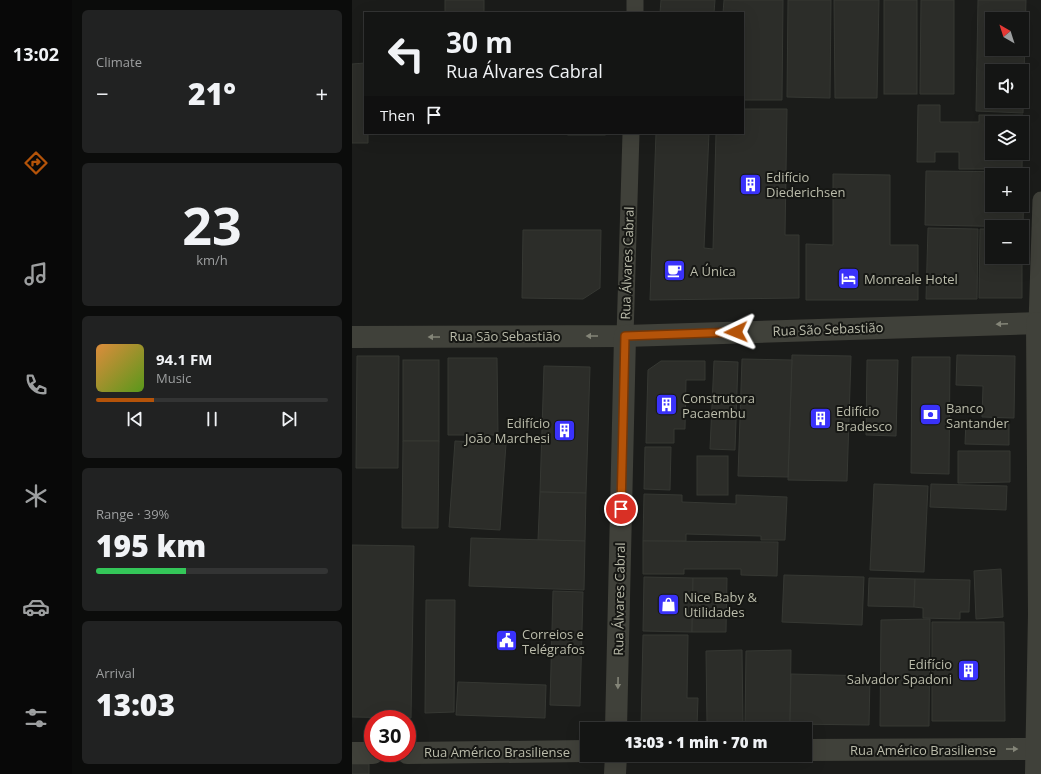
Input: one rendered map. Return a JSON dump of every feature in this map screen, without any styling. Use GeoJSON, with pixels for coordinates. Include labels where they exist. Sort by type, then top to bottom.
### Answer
{"type":"FeatureCollection","features":[{"type":"Feature","properties":{"kind":"street"},"geometry":{"type":"LineString","coordinates":[[635,0],[635,12]]}},
{"type":"Feature","properties":{"kind":"street","name":"Rua Álvares Cabral"},"geometry":{"type":"LineString","coordinates":[[616,722],[631,134]]}},
{"type":"Feature","properties":{"kind":"street"},"geometry":{"type":"LineString","coordinates":[[1036,774],[1039,749],[1039,323],[1041,200]]}},
{"type":"Feature","properties":{"kind":"street","name":"Rua São Sebastião"},"geometry":{"type":"LineString","coordinates":[[352,337],[625,336],[1039,323]]}},
{"type":"Feature","properties":{"kind":"street","name":"Rua Américo Brasiliense"},"geometry":{"type":"LineString","coordinates":[[812,750],[1039,749]]}},
{"type":"Feature","properties":{"kind":"street","name":"Rua Américo Brasiliense"},"geometry":{"type":"LineString","coordinates":[[416,753],[580,751]]}},
{"type":"Feature","properties":{"kind":"street"},"geometry":{"type":"LineString","coordinates":[[352,753],[364,753]]}},
{"type":"Feature","properties":{"kind":"street"},"geometry":{"type":"LineString","coordinates":[[615,774],[616,762]]}},
{"type":"Feature","properties":{"kind":"building"},"geometry":{"type":"Polygon","coordinates":[[[445,0],[484,0],[484,12],[445,12],[445,0]]]}},
{"type":"Feature","properties":{"kind":"building"},"geometry":{"type":"Polygon","coordinates":[[[661,0],[715,0],[714,12],[660,12],[661,0]]]}},
{"type":"Feature","properties":{"kind":"building"},"geometry":{"type":"Polygon","coordinates":[[[724,0],[783,0],[782,100],[744,100],[744,12],[723,12],[724,0]]]}},
{"type":"Feature","properties":{"kind":"building"},"geometry":{"type":"Polygon","coordinates":[[[788,0],[831,0],[830,98],[787,97],[788,0]]]}},
{"type":"Feature","properties":{"kind":"building"},"geometry":{"type":"Polygon","coordinates":[[[834,0],[879,0],[877,98],[835,98],[834,0]]]}},
{"type":"Feature","properties":{"kind":"building"},"geometry":{"type":"Polygon","coordinates":[[[884,0],[917,0],[917,94],[884,94],[884,0]]]}},
{"type":"Feature","properties":{"kind":"building"},"geometry":{"type":"Polygon","coordinates":[[[921,0],[954,0],[954,94],[920,94],[921,0]]]}},
{"type":"Feature","properties":{"kind":"building"},"geometry":{"type":"Polygon","coordinates":[[[978,0],[1026,0],[1026,12],[985,12],[985,56],[1025,56],[1024,64],[985,64],[985,108],[1023,108],[1023,113],[976,111],[978,0]]]}},
{"type":"Feature","properties":{"kind":"building"},"geometry":{"type":"Polygon","coordinates":[[[364,63],[364,134],[368,134],[368,143],[352,143],[352,64],[364,63]]]}},
{"type":"Feature","properties":{"kind":"building"},"geometry":{"type":"Polygon","coordinates":[[[918,105],[940,105],[940,122],[979,122],[979,115],[1023,115],[985,116],[985,160],[1022,160],[1022,168],[959,169],[959,152],[935,152],[935,162],[917,162],[918,105]]]}},
{"type":"Feature","properties":{"kind":"building","name":"Edifício Diederichsen"},"geometry":{"type":"Polygon","coordinates":[[[744,109],[787,109],[785,235],[799,235],[799,298],[650,300],[656,134],[709,134],[704,248],[713,249],[716,134],[744,134],[744,109]]]}},
{"type":"Feature","properties":{"kind":"building"},"geometry":{"type":"Polygon","coordinates":[[[568,134],[605,134],[605,135],[568,134]]]}},
{"type":"Feature","properties":{"kind":"building"},"geometry":{"type":"Polygon","coordinates":[[[926,171],[985,172],[985,212],[1023,212],[1023,220],[985,220],[985,226],[925,225],[926,171]]]}},
{"type":"Feature","properties":{"kind":"building"},"geometry":{"type":"Polygon","coordinates":[[[833,174],[890,175],[890,245],[918,245],[918,300],[806,300],[806,244],[833,245],[833,174]]]}},
{"type":"Feature","properties":{"kind":"building"},"geometry":{"type":"Polygon","coordinates":[[[928,228],[978,229],[977,299],[926,299],[928,228]]]}},
{"type":"Feature","properties":{"kind":"building"},"geometry":{"type":"Polygon","coordinates":[[[980,229],[985,229],[985,264],[1022,264],[1022,298],[979,298],[980,229]]]}},
{"type":"Feature","properties":{"kind":"building"},"geometry":{"type":"Polygon","coordinates":[[[523,230],[601,230],[600,288],[583,299],[522,298],[523,230]]]}},
{"type":"Feature","properties":{"kind":"building","name":"Edifício Bradesco"},"geometry":{"type":"Polygon","coordinates":[[[792,355],[851,356],[847,481],[788,480],[792,355]]]}},
{"type":"Feature","properties":{"kind":"building"},"geometry":{"type":"Polygon","coordinates":[[[957,355],[1015,356],[1014,418],[982,417],[983,386],[956,385],[957,355]]]}},
{"type":"Feature","properties":{"kind":"building"},"geometry":{"type":"Polygon","coordinates":[[[357,356],[399,356],[398,468],[356,468],[357,356]]]}},
{"type":"Feature","properties":{"kind":"building","name":"Banco Santander"},"geometry":{"type":"Polygon","coordinates":[[[912,357],[950,357],[949,474],[911,473],[912,357]]]}},
{"type":"Feature","properties":{"kind":"building"},"geometry":{"type":"Polygon","coordinates":[[[448,358],[497,358],[498,435],[448,435],[448,358]]]}},
{"type":"Feature","properties":{"kind":"building"},"geometry":{"type":"Polygon","coordinates":[[[742,359],[792,360],[788,477],[738,476],[742,359]]]}},
{"type":"Feature","properties":{"kind":"building"},"geometry":{"type":"Polygon","coordinates":[[[403,360],[439,360],[439,441],[403,441],[403,360]]]}},
{"type":"Feature","properties":{"kind":"building"},"geometry":{"type":"Polygon","coordinates":[[[867,360],[898,360],[896,436],[866,435],[867,360]]]}},
{"type":"Feature","properties":{"kind":"building","name":"Construtora Pacaembu"},"geometry":{"type":"Polygon","coordinates":[[[661,361],[705,361],[705,380],[686,380],[685,429],[674,429],[674,443],[646,443],[648,370],[661,361]]]}},
{"type":"Feature","properties":{"kind":"building"},"geometry":{"type":"Polygon","coordinates":[[[714,361],[738,362],[735,450],[710,449],[714,361]]]}},
{"type":"Feature","properties":{"kind":"building","name":"Edifício João Marchesi"},"geometry":{"type":"Polygon","coordinates":[[[544,366],[590,367],[586,493],[540,492],[544,366]]]}},
{"type":"Feature","properties":{"kind":"building"},"geometry":{"type":"Polygon","coordinates":[[[966,420],[1009,422],[1009,445],[965,444],[966,420]]]}},
{"type":"Feature","properties":{"kind":"building"},"geometry":{"type":"Polygon","coordinates":[[[403,441],[439,441],[438,528],[402,528],[403,441]]]}},
{"type":"Feature","properties":{"kind":"building"},"geometry":{"type":"Polygon","coordinates":[[[455,441],[506,444],[500,530],[449,527],[455,441]]]}},
{"type":"Feature","properties":{"kind":"building"},"geometry":{"type":"Polygon","coordinates":[[[645,447],[671,447],[670,490],[644,489],[645,447]]]}},
{"type":"Feature","properties":{"kind":"building"},"geometry":{"type":"Polygon","coordinates":[[[958,451],[1010,451],[1010,482],[958,483],[958,451]]]}},
{"type":"Feature","properties":{"kind":"building"},"geometry":{"type":"Polygon","coordinates":[[[697,456],[728,456],[728,495],[697,495],[697,456]]]}},
{"type":"Feature","properties":{"kind":"building"},"geometry":{"type":"Polygon","coordinates":[[[874,484],[928,486],[924,572],[870,570],[874,484]]]}},
{"type":"Feature","properties":{"kind":"building"},"geometry":{"type":"Polygon","coordinates":[[[931,484],[1007,486],[1006,510],[930,507],[931,484]]]}},
{"type":"Feature","properties":{"kind":"building"},"geometry":{"type":"Polygon","coordinates":[[[540,492],[586,493],[585,541],[538,540],[540,492]]]}},
{"type":"Feature","properties":{"kind":"building"},"geometry":{"type":"Polygon","coordinates":[[[644,494],[682,495],[682,502],[736,504],[736,495],[787,497],[785,540],[761,540],[761,536],[686,534],[686,541],[643,541],[644,494]]]}},
{"type":"Feature","properties":{"kind":"building"},"geometry":{"type":"Polygon","coordinates":[[[471,538],[585,541],[584,590],[469,586],[471,538]]]}},
{"type":"Feature","properties":{"kind":"building"},"geometry":{"type":"Polygon","coordinates":[[[643,541],[778,542],[777,576],[741,575],[741,569],[684,569],[684,574],[643,574],[643,541]]]}},
{"type":"Feature","properties":{"kind":"building"},"geometry":{"type":"Polygon","coordinates":[[[352,545],[414,546],[411,710],[364,710],[364,717],[352,717],[352,545]]]}},
{"type":"Feature","properties":{"kind":"building"},"geometry":{"type":"Polygon","coordinates":[[[1001,569],[1003,617],[976,619],[974,571],[1001,569]]]}},
{"type":"Feature","properties":{"kind":"building"},"geometry":{"type":"Polygon","coordinates":[[[784,575],[864,577],[862,625],[782,622],[784,575]]]}},
{"type":"Feature","properties":{"kind":"building","name":"Nice Baby & Utilidades"},"geometry":{"type":"Polygon","coordinates":[[[644,577],[693,578],[692,632],[643,631],[644,577]]]}},
{"type":"Feature","properties":{"kind":"building"},"geometry":{"type":"Polygon","coordinates":[[[693,578],[727,578],[726,632],[692,632],[693,578]]]}},
{"type":"Feature","properties":{"kind":"building"},"geometry":{"type":"Polygon","coordinates":[[[869,578],[915,579],[914,607],[868,606],[869,578]]]}},
{"type":"Feature","properties":{"kind":"building"},"geometry":{"type":"Polygon","coordinates":[[[915,579],[970,580],[969,612],[960,612],[960,619],[923,618],[923,608],[914,607],[915,579]]]}},
{"type":"Feature","properties":{"kind":"building"},"geometry":{"type":"Polygon","coordinates":[[[553,591],[583,592],[580,706],[550,705],[553,591]]]}},
{"type":"Feature","properties":{"kind":"building"},"geometry":{"type":"Polygon","coordinates":[[[426,600],[455,600],[454,712],[425,713],[426,600]]]}},
{"type":"Feature","properties":{"kind":"building"},"geometry":{"type":"Polygon","coordinates":[[[930,619],[929,726],[880,726],[881,620],[930,619]]]}},
{"type":"Feature","properties":{"kind":"building","name":"Edifício Salvador Spadoni"},"geometry":{"type":"Polygon","coordinates":[[[932,622],[1004,622],[1005,721],[932,721],[932,622]]]}},
{"type":"Feature","properties":{"kind":"building"},"geometry":{"type":"Polygon","coordinates":[[[643,635],[688,635],[687,698],[698,698],[697,722],[641,722],[643,635]]]}},
{"type":"Feature","properties":{"kind":"building"},"geometry":{"type":"Polygon","coordinates":[[[742,650],[743,722],[707,722],[706,651],[742,650]]]}},
{"type":"Feature","properties":{"kind":"building"},"geometry":{"type":"Polygon","coordinates":[[[791,650],[790,722],[745,722],[746,651],[791,650]]]}},
{"type":"Feature","properties":{"kind":"building"},"geometry":{"type":"Polygon","coordinates":[[[791,674],[870,676],[869,725],[812,724],[812,722],[790,722],[791,674]]]}},
{"type":"Feature","properties":{"kind":"building"},"geometry":{"type":"Polygon","coordinates":[[[458,682],[546,685],[545,718],[456,715],[458,682]]]}},
{"type":"Feature","properties":{"kind":"building"},"geometry":{"type":"Polygon","coordinates":[[[352,764],[369,764],[369,774],[352,774],[352,764]]]}},
{"type":"Feature","properties":{"kind":"place","name":"Edifício Diederichsen"},"geometry":{"type":"Point","coordinates":[750,184]}},
{"type":"Feature","properties":{"kind":"place","name":"A Única"},"geometry":{"type":"Point","coordinates":[674,271]}},
{"type":"Feature","properties":{"kind":"place","name":"Monreale Hotel"},"geometry":{"type":"Point","coordinates":[848,279]}},
{"type":"Feature","properties":{"kind":"place","name":"Construtora Pacaembu"},"geometry":{"type":"Point","coordinates":[666,405]}},
{"type":"Feature","properties":{"kind":"place","name":"Banco Santander"},"geometry":{"type":"Point","coordinates":[930,415]}},
{"type":"Feature","properties":{"kind":"place","name":"Edifício Bradesco"},"geometry":{"type":"Point","coordinates":[820,418]}},
{"type":"Feature","properties":{"kind":"place","name":"Edifício João Marchesi"},"geometry":{"type":"Point","coordinates":[565,430]}},
{"type":"Feature","properties":{"kind":"place","name":"Nice Baby & Utilidades"},"geometry":{"type":"Point","coordinates":[668,604]}},
{"type":"Feature","properties":{"kind":"place","name":"Correios e Telégrafos"},"geometry":{"type":"Point","coordinates":[507,641]}},
{"type":"Feature","properties":{"kind":"place","name":"Edifício Salvador Spadoni"},"geometry":{"type":"Point","coordinates":[968,671]}},
{"type":"Feature","properties":{"kind":"route"},"geometry":{"type":"LineString","coordinates":[[621,509],[625,336],[736,332]]}}]}
